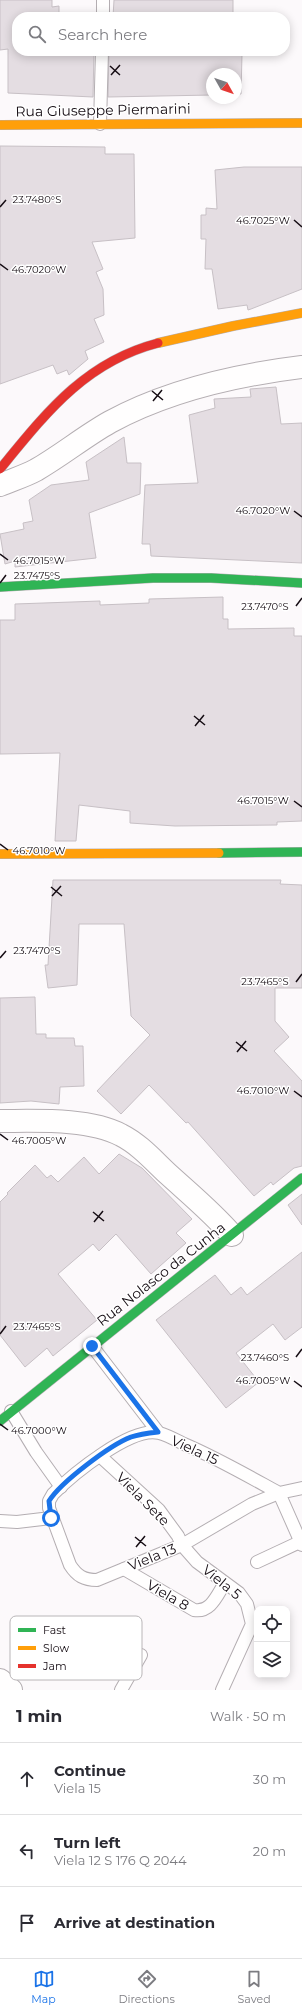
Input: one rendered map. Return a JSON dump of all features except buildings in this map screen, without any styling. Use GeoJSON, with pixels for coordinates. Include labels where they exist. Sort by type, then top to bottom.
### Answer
{"type":"FeatureCollection","features":[{"type":"Feature","properties":{"kind":"street","name":"Rua Giuseppe Piermarini"},"geometry":{"type":"LineString","coordinates":[[0,125],[302,123]]}},
{"type":"Feature","properties":{"kind":"street"},"geometry":{"type":"LineString","coordinates":[[0,469],[72,390],[100,367],[125,353],[158,342],[236,324],[302,313]]}},
{"type":"Feature","properties":{"kind":"street"},"geometry":{"type":"LineString","coordinates":[[0,485],[35,470],[109,422],[141,406],[179,392],[218,381],[302,367]]}},
{"type":"Feature","properties":{"kind":"street"},"geometry":{"type":"LineString","coordinates":[[0,587],[153,578],[212,578],[302,583]]}},
{"type":"Feature","properties":{"kind":"street"},"geometry":{"type":"LineString","coordinates":[[0,854],[302,852]]}},
{"type":"Feature","properties":{"kind":"street"},"geometry":{"type":"LineString","coordinates":[[0,1121],[84,1125],[121,1135],[147,1155],[195,1197],[232,1235]]}},
{"type":"Feature","properties":{"kind":"street","name":"Rua Nolasco da Cunha"},"geometry":{"type":"LineString","coordinates":[[0,1422],[11,1410],[302,1178]]}},
{"type":"Feature","properties":{"kind":"street"},"geometry":{"type":"LineString","coordinates":[[0,1680],[11,1690]]}},
{"type":"Feature","properties":{"kind":"lane"},"geometry":{"type":"LineString","coordinates":[[103,0],[103,12]]}},
{"type":"Feature","properties":{"kind":"lane"},"geometry":{"type":"LineString","coordinates":[[100,124],[102,56]]}},
{"type":"Feature","properties":{"kind":"lane"},"geometry":{"type":"LineString","coordinates":[[92,1346],[158,1432]]}},
{"type":"Feature","properties":{"kind":"lane"},"geometry":{"type":"LineString","coordinates":[[11,1410],[36,1452],[61,1487]]}},
{"type":"Feature","properties":{"kind":"lane","name":"Viela 15"},"geometry":{"type":"LineString","coordinates":[[51,1518],[49,1501],[61,1487],[100,1456],[130,1438],[143,1433],[158,1432],[194,1448],[279,1493]]}},
{"type":"Feature","properties":{"kind":"lane","name":"Viela Sete"},"geometry":{"type":"LineString","coordinates":[[100,1456],[159,1510],[178,1536],[182,1545]]}},
{"type":"Feature","properties":{"kind":"lane","name":"Viela 13"},"geometry":{"type":"LineString","coordinates":[[51,1518],[70,1565],[75,1573],[82,1578],[97,1580],[182,1545],[252,1504],[279,1493],[302,1488]]}},
{"type":"Feature","properties":{"kind":"lane"},"geometry":{"type":"LineString","coordinates":[[257,1562],[302,1543],[279,1493]]}},
{"type":"Feature","properties":{"kind":"lane"},"geometry":{"type":"LineString","coordinates":[[0,1521],[17,1522],[51,1518]]}},
{"type":"Feature","properties":{"kind":"lane","name":"Viela 5"},"geometry":{"type":"LineString","coordinates":[[182,1545],[197,1562],[243,1598],[247,1604],[252,1624],[222,1690]]}},
{"type":"Feature","properties":{"kind":"lane","name":"Viela 8"},"geometry":{"type":"LineString","coordinates":[[124,1569],[194,1610],[200,1611],[209,1607],[225,1583]]}},
{"type":"Feature","properties":{"kind":"lane"},"geometry":{"type":"LineString","coordinates":[[121,1690],[127,1680]]}},
{"type":"Feature","properties":{"kind":"traffic: fast"},"geometry":{"type":"LineString","coordinates":[[0,587],[153,578],[211,578],[302,583]]}},
{"type":"Feature","properties":{"kind":"traffic: fast"},"geometry":{"type":"LineString","coordinates":[[219,853],[302,852]]}},
{"type":"Feature","properties":{"kind":"traffic: fast"},"geometry":{"type":"LineString","coordinates":[[0,1421],[302,1178]]}},
{"type":"Feature","properties":{"kind":"traffic: slow"},"geometry":{"type":"LineString","coordinates":[[0,125],[302,123]]}},
{"type":"Feature","properties":{"kind":"traffic: slow"},"geometry":{"type":"LineString","coordinates":[[158,343],[233,326],[302,313]]}},
{"type":"Feature","properties":{"kind":"traffic: slow"},"geometry":{"type":"LineString","coordinates":[[0,854],[219,853]]}},
{"type":"Feature","properties":{"kind":"traffic: jam"},"geometry":{"type":"LineString","coordinates":[[0,469],[51,410],[88,376],[109,363],[132,352],[158,343]]}},
{"type":"Feature","properties":{"kind":"route"},"geometry":{"type":"LineString","coordinates":[[51,1518],[49,1501],[53,1494],[61,1487],[100,1456],[130,1438],[143,1433],[158,1432],[92,1346]]}}]}
